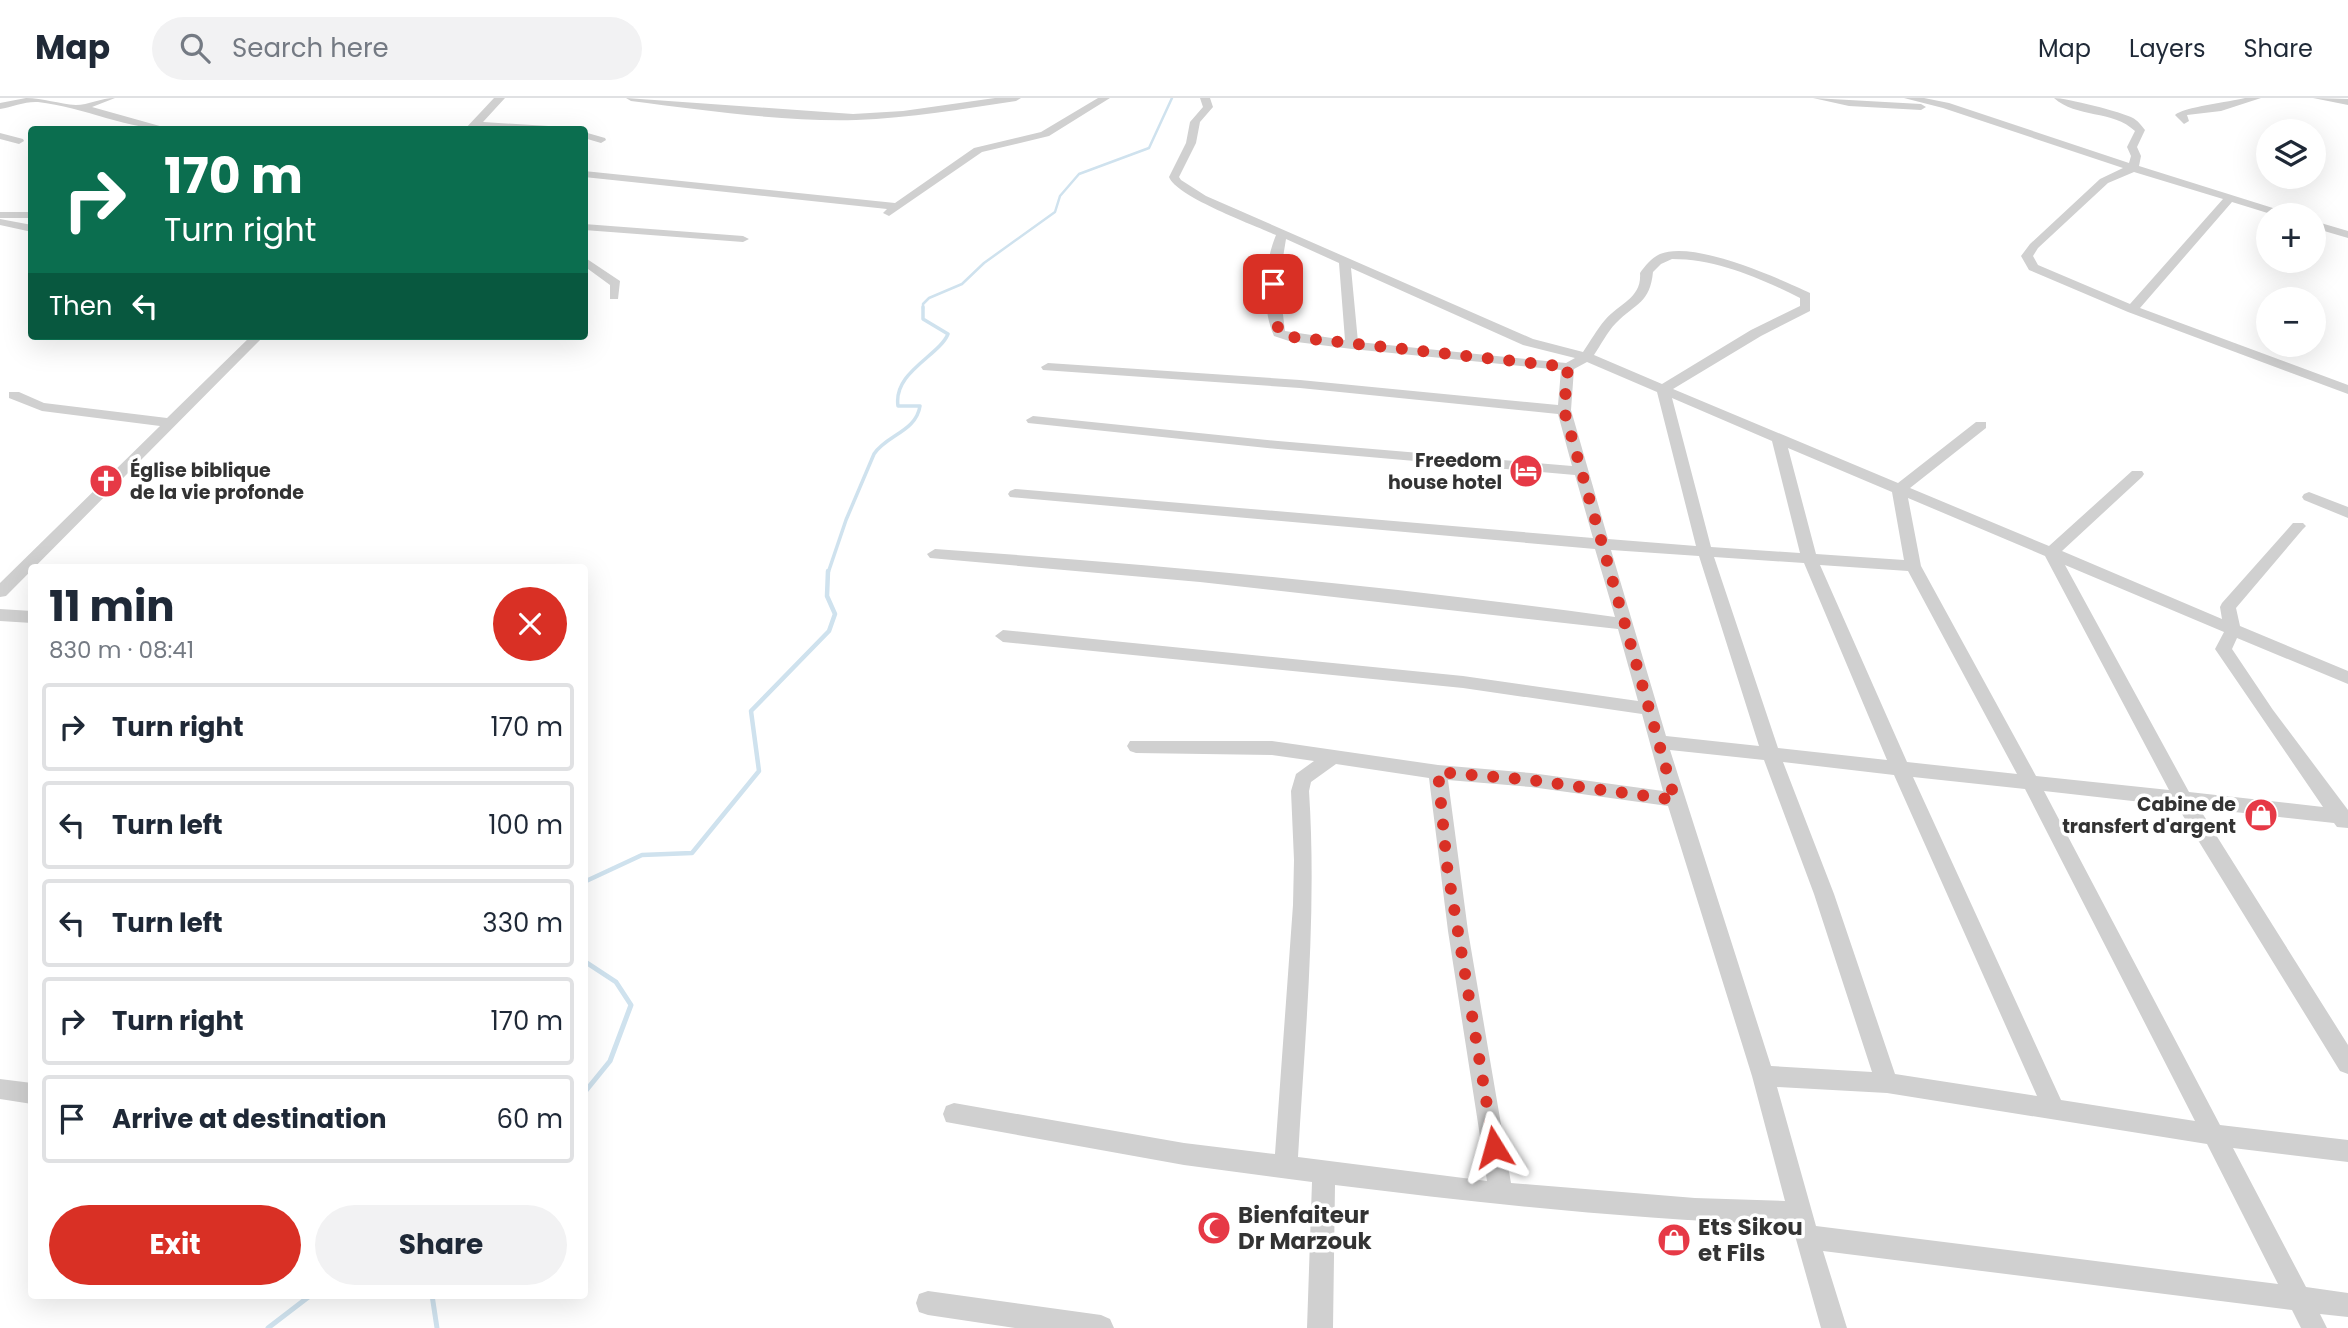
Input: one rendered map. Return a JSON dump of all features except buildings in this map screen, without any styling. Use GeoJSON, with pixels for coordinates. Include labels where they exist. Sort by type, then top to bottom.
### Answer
{"type":"FeatureCollection","features":[{"type":"Feature","properties":{"kind":"street"},"geometry":{"type":"LineString","coordinates":[[82,107],[110,98]]}},
{"type":"Feature","properties":{"kind":"street"},"geometry":{"type":"LineString","coordinates":[[472,126],[500,98]]}},
{"type":"Feature","properties":{"kind":"street"},"geometry":{"type":"LineString","coordinates":[[631,98],[727,110],[853,117],[903,114],[1016,98]]}},
{"type":"Feature","properties":{"kind":"street"},"geometry":{"type":"LineString","coordinates":[[884,217],[978,150],[1045,134],[1105,98]]}},
{"type":"Feature","properties":{"kind":"street"},"geometry":{"type":"LineString","coordinates":[[1205,98],[1208,107],[1195,122],[1196,133],[1174,177],[1176,182],[1202,198],[1528,342],[1586,357],[2348,678]]}},
{"type":"Feature","properties":{"kind":"street"},"geometry":{"type":"LineString","coordinates":[[1818,98],[1849,103],[1948,104]]}},
{"type":"Feature","properties":{"kind":"street"},"geometry":{"type":"LineString","coordinates":[[1909,98],[1948,104],[2133,168],[2256,206]]}},
{"type":"Feature","properties":{"kind":"street"},"geometry":{"type":"LineString","coordinates":[[2059,98],[2069,104],[2129,120],[2136,125],[2140,130],[2132,147],[2136,156],[2133,168]]}},
{"type":"Feature","properties":{"kind":"street"},"geometry":{"type":"LineString","coordinates":[[2184,121],[2180,115],[2184,112],[2221,108],[2256,98]]}},
{"type":"Feature","properties":{"kind":"street"},"geometry":{"type":"LineString","coordinates":[[2318,98],[2348,102]]}},
{"type":"Feature","properties":{"kind":"street"},"geometry":{"type":"LineString","coordinates":[[0,106],[24,99],[44,100],[82,107],[146,126]]}},
{"type":"Feature","properties":{"kind":"street"},"geometry":{"type":"LineString","coordinates":[[0,136],[19,141]]}},
{"type":"Feature","properties":{"kind":"street"},"geometry":{"type":"LineString","coordinates":[[588,136],[601,140]]}},
{"type":"Feature","properties":{"kind":"street"},"geometry":{"type":"LineString","coordinates":[[2133,168],[2105,181],[2041,239],[2028,256],[2033,267],[2132,309],[2348,390]]}},
{"type":"Feature","properties":{"kind":"street"},"geometry":{"type":"LineString","coordinates":[[588,174],[897,207]]}},
{"type":"Feature","properties":{"kind":"street"},"geometry":{"type":"LineString","coordinates":[[2132,309],[2230,198]]}},
{"type":"Feature","properties":{"kind":"street"},"geometry":{"type":"LineString","coordinates":[[0,215],[28,213]]}},
{"type":"Feature","properties":{"kind":"street"},"geometry":{"type":"LineString","coordinates":[[0,222],[28,228]]}},
{"type":"Feature","properties":{"kind":"street"},"geometry":{"type":"LineString","coordinates":[[588,227],[743,239]]}},
{"type":"Feature","properties":{"kind":"street"},"geometry":{"type":"LineString","coordinates":[[2326,228],[2348,235]]}},
{"type":"Feature","properties":{"kind":"street"},"geometry":{"type":"LineString","coordinates":[[1282,233],[1275,247],[1273,268],[1279,333],[1289,337],[1352,345],[1568,367],[1586,357],[1610,322],[1642,295],[1647,285],[1646,273],[1654,262],[1669,255],[1688,256],[1727,265],[1806,296],[1806,307],[1663,389]]}},
{"type":"Feature","properties":{"kind":"street"},"geometry":{"type":"LineString","coordinates":[[588,263],[617,284],[618,289],[614,296]]}},
{"type":"Feature","properties":{"kind":"street"},"geometry":{"type":"LineString","coordinates":[[1345,263],[1352,345]]}},
{"type":"Feature","properties":{"kind":"street"},"geometry":{"type":"LineString","coordinates":[[28,564],[254,340]]}},
{"type":"Feature","properties":{"kind":"street"},"geometry":{"type":"LineString","coordinates":[[1048,367],[1300,384],[1564,410]]}},
{"type":"Feature","properties":{"kind":"street"},"geometry":{"type":"LineString","coordinates":[[1568,367],[1564,410],[1675,800],[1763,1076],[1834,1328]]}},
{"type":"Feature","properties":{"kind":"street"},"geometry":{"type":"LineString","coordinates":[[1663,389],[1705,552],[1771,754],[1824,894],[1887,1083]]}},
{"type":"Feature","properties":{"kind":"street"},"geometry":{"type":"LineString","coordinates":[[14,395],[42,407],[170,423]]}},
{"type":"Feature","properties":{"kind":"street"},"geometry":{"type":"LineString","coordinates":[[1033,420],[1302,448],[1581,471]]}},
{"type":"Feature","properties":{"kind":"street"},"geometry":{"type":"LineString","coordinates":[[1899,489],[1981,425]]}},
{"type":"Feature","properties":{"kind":"street"},"geometry":{"type":"LineString","coordinates":[[1779,439],[1810,561],[1842,639],[1903,769],[2054,1109]]}},
{"type":"Feature","properties":{"kind":"street"},"geometry":{"type":"LineString","coordinates":[[2051,554],[2137,474]]}},
{"type":"Feature","properties":{"kind":"street"},"geometry":{"type":"LineString","coordinates":[[1899,489],[1913,566],[2031,783],[2314,1328]]}},
{"type":"Feature","properties":{"kind":"street"},"geometry":{"type":"LineString","coordinates":[[1015,494],[1810,561],[1913,566]]}},
{"type":"Feature","properties":{"kind":"street"},"geometry":{"type":"LineString","coordinates":[[2309,497],[2348,513]]}},
{"type":"Feature","properties":{"kind":"street"},"geometry":{"type":"LineString","coordinates":[[2298,526],[2228,607],[2233,630],[2223,649],[2267,715],[2345,821]]}},
{"type":"Feature","properties":{"kind":"street"},"geometry":{"type":"LineString","coordinates":[[935,554],[1246,580],[1530,610],[1625,624]]}},
{"type":"Feature","properties":{"kind":"street"},"geometry":{"type":"LineString","coordinates":[[2051,554],[2183,799],[2348,1063]]}},
{"type":"Feature","properties":{"kind":"street"},"geometry":{"type":"LineString","coordinates":[[0,592],[28,564]]}},
{"type":"Feature","properties":{"kind":"street"},"geometry":{"type":"LineString","coordinates":[[0,615],[28,617]]}},
{"type":"Feature","properties":{"kind":"street"},"geometry":{"type":"LineString","coordinates":[[1003,636],[1463,682],[1649,709]]}},
{"type":"Feature","properties":{"kind":"street"},"geometry":{"type":"LineString","coordinates":[[1660,742],[2183,799],[2345,821]]}},
{"type":"Feature","properties":{"kind":"street"},"geometry":{"type":"LineString","coordinates":[[1136,746],[1272,748],[1438,772],[1531,780],[1675,800]]}},
{"type":"Feature","properties":{"kind":"street"},"geometry":{"type":"LineString","coordinates":[[1286,1165],[1303,905],[1304,860],[1300,791],[1302,779],[1331,758]]}},
{"type":"Feature","properties":{"kind":"street"},"geometry":{"type":"LineString","coordinates":[[1438,772],[1443,843],[1488,1100],[1501,1194]]}},
{"type":"Feature","properties":{"kind":"street"},"geometry":{"type":"LineString","coordinates":[[1763,1076],[1887,1083],[2216,1135],[2348,1151]]}},
{"type":"Feature","properties":{"kind":"street"},"geometry":{"type":"LineString","coordinates":[[0,1090],[28,1094]]}},
{"type":"Feature","properties":{"kind":"street"},"geometry":{"type":"LineString","coordinates":[[954,1114],[1184,1154],[1501,1194],[1695,1210],[1800,1213]]}},
{"type":"Feature","properties":{"kind":"street"},"geometry":{"type":"LineString","coordinates":[[1320,1328],[1324,1170]]}},
{"type":"Feature","properties":{"kind":"street"},"geometry":{"type":"LineString","coordinates":[[1807,1237],[2348,1305]]}},
{"type":"Feature","properties":{"kind":"street"},"geometry":{"type":"LineString","coordinates":[[928,1303],[1101,1328]]}},
{"type":"Feature","properties":{"kind":"waterway"},"geometry":{"type":"LineString","coordinates":[[828,573],[846,520],[874,454],[907,428],[917,415],[920,406],[898,406],[898,394],[902,384],[948,334],[923,319],[923,304],[929,298],[962,284],[984,263],[1055,212],[1060,196],[1079,174],[1149,148],[1172,98]]}},
{"type":"Feature","properties":{"kind":"waterway"},"geometry":{"type":"LineString","coordinates":[[588,880],[642,855],[692,853],[759,771],[751,711],[829,631],[835,614],[827,596],[828,571]]}},
{"type":"Feature","properties":{"kind":"waterway"},"geometry":{"type":"LineString","coordinates":[[588,964],[616,982],[631,1005],[610,1061],[588,1088]]}},
{"type":"Feature","properties":{"kind":"waterway"},"geometry":{"type":"LineString","coordinates":[[268,1328],[306,1299]]}},
{"type":"Feature","properties":{"kind":"waterway"},"geometry":{"type":"LineString","coordinates":[[433,1299],[437,1328]]}},
{"type":"Feature","properties":{"kind":"place","name":"Freedom house hotel"},"geometry":{"type":"Point","coordinates":[1526,471]}},
{"type":"Feature","properties":{"kind":"place","name":"Église biblique de la vie profonde"},"geometry":{"type":"Point","coordinates":[106,481]}},
{"type":"Feature","properties":{"kind":"place","name":"Cabine de transfert d'argent"},"geometry":{"type":"Point","coordinates":[2261,815]}},
{"type":"Feature","properties":{"kind":"place","name":"Bienfaiteur Dr Marzouk"},"geometry":{"type":"Point","coordinates":[1214,1228]}},
{"type":"Feature","properties":{"kind":"place","name":"Ets Sikou et Fils"},"geometry":{"type":"Point","coordinates":[1674,1240]}},
{"type":"Feature","properties":{"kind":"route"},"geometry":{"type":"LineString","coordinates":[[1273,284],[1279,333],[1284,336],[1568,367],[1564,410],[1675,800],[1531,780],[1438,772],[1443,843],[1494,1147]]}}]}
